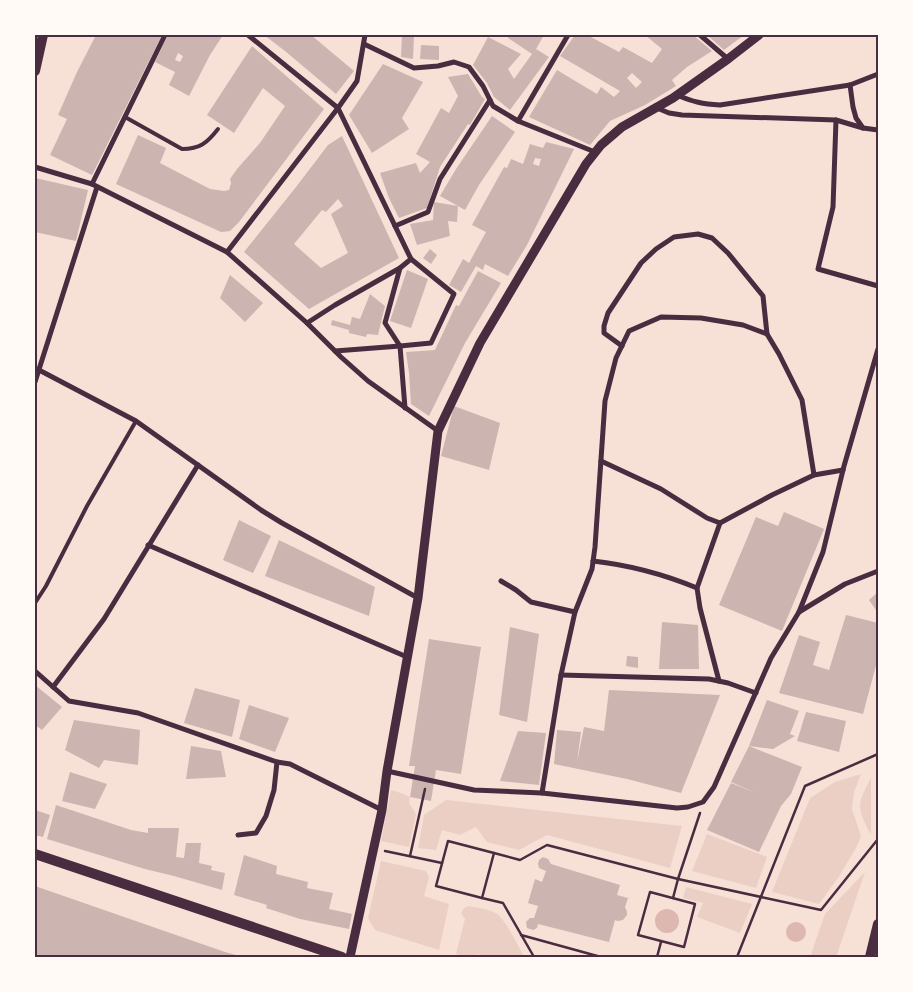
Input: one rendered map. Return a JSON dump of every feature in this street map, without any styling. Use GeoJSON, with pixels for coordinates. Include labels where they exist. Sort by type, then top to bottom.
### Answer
{"type":"FeatureCollection","features":[{"type":"Feature","properties":{"kind":"main road"},"geometry":{"type":"LineString","coordinates":[[35,70],[44,35]]}},
{"type":"Feature","properties":{"kind":"main road"},"geometry":{"type":"LineString","coordinates":[[35,854],[342,957]]}},
{"type":"Feature","properties":{"kind":"main road"},"geometry":{"type":"LineString","coordinates":[[870,957],[878,924]]}},
{"type":"Feature","properties":{"kind":"street"},"geometry":{"type":"LineString","coordinates":[[35,382],[95,186],[124,117],[165,35]]}},
{"type":"Feature","properties":{"kind":"street"},"geometry":{"type":"LineString","coordinates":[[248,35],[338,108],[411,259],[454,294],[431,342],[335,351]]}},
{"type":"Feature","properties":{"kind":"street"},"geometry":{"type":"LineString","coordinates":[[227,252],[338,108],[356,81],[365,35]]}},
{"type":"Feature","properties":{"kind":"street"},"geometry":{"type":"LineString","coordinates":[[518,121],[568,35]]}},
{"type":"Feature","properties":{"kind":"street"},"geometry":{"type":"LineString","coordinates":[[700,35],[728,59]]}},
{"type":"Feature","properties":{"kind":"street"},"geometry":{"type":"LineString","coordinates":[[350,957],[382,810],[387,771],[418,598],[438,431],[480,343],[557,211],[595,152],[622,127],[677,95],[759,35]]}},
{"type":"Feature","properties":{"kind":"street"},"geometry":{"type":"LineString","coordinates":[[364,44],[414,68],[438,66],[454,62],[469,67],[483,86],[493,106],[518,121],[595,152]]}},
{"type":"Feature","properties":{"kind":"street"},"geometry":{"type":"LineString","coordinates":[[677,95],[692,102],[720,104],[850,85],[878,74]]}},
{"type":"Feature","properties":{"kind":"street"},"geometry":{"type":"LineString","coordinates":[[850,85],[852,107],[856,118],[863,128]]}},
{"type":"Feature","properties":{"kind":"street"},"geometry":{"type":"LineString","coordinates":[[395,226],[428,212],[440,179],[490,100]]}},
{"type":"Feature","properties":{"kind":"street"},"geometry":{"type":"LineString","coordinates":[[656,107],[669,113],[682,115],[836,120],[863,128],[878,130]]}},
{"type":"Feature","properties":{"kind":"street"},"geometry":{"type":"LineString","coordinates":[[836,120],[833,207],[818,269],[878,286]]}},
{"type":"Feature","properties":{"kind":"street"},"geometry":{"type":"LineString","coordinates":[[35,167],[95,186],[227,252],[307,323],[368,381],[438,431]]}},
{"type":"Feature","properties":{"kind":"street"},"geometry":{"type":"LineString","coordinates":[[622,346],[604,333],[604,326],[608,313],[642,263],[656,248],[674,237],[698,234],[712,238],[728,253],[763,296],[767,334],[802,400],[814,475]]}},
{"type":"Feature","properties":{"kind":"street"},"geometry":{"type":"LineString","coordinates":[[307,323],[400,268],[411,259]]}},
{"type":"Feature","properties":{"kind":"street"},"geometry":{"type":"LineString","coordinates":[[400,268],[385,323],[400,346],[405,408]]}},
{"type":"Feature","properties":{"kind":"street"},"geometry":{"type":"LineString","coordinates":[[542,793],[561,675],[575,612],[592,569],[602,461],[604,401],[616,358],[629,331],[661,317],[702,318],[743,325],[767,334]]}},
{"type":"Feature","properties":{"kind":"street"},"geometry":{"type":"LineString","coordinates":[[387,771],[474,790],[542,793],[677,808],[703,802],[714,787],[771,658],[799,612],[824,552],[843,470],[878,349]]}},
{"type":"Feature","properties":{"kind":"street"},"geometry":{"type":"LineString","coordinates":[[39,370],[136,421],[261,510],[418,598]]}},
{"type":"Feature","properties":{"kind":"street"},"geometry":{"type":"LineString","coordinates":[[602,461],[661,489],[707,518],[720,523]]}},
{"type":"Feature","properties":{"kind":"street"},"geometry":{"type":"LineString","coordinates":[[54,687],[104,618],[198,465]]}},
{"type":"Feature","properties":{"kind":"street"},"geometry":{"type":"LineString","coordinates":[[719,681],[700,608],[697,588],[720,523],[814,475],[843,470]]}},
{"type":"Feature","properties":{"kind":"street"},"geometry":{"type":"LineString","coordinates":[[148,545],[407,657]]}},
{"type":"Feature","properties":{"kind":"street"},"geometry":{"type":"LineString","coordinates":[[593,561],[642,569],[697,588]]}},
{"type":"Feature","properties":{"kind":"street"},"geometry":{"type":"LineString","coordinates":[[799,612],[845,584],[878,570]]}},
{"type":"Feature","properties":{"kind":"street"},"geometry":{"type":"LineString","coordinates":[[501,581],[531,602],[575,612]]}},
{"type":"Feature","properties":{"kind":"street"},"geometry":{"type":"LineString","coordinates":[[35,671],[69,701],[138,713],[277,762],[290,764],[382,810]]}},
{"type":"Feature","properties":{"kind":"street"},"geometry":{"type":"LineString","coordinates":[[561,675],[719,681],[756,693]]}},
{"type":"Feature","properties":{"kind":"street"},"geometry":{"type":"LineString","coordinates":[[238,835],[256,833],[266,816],[274,790],[277,762]]}},
{"type":"Feature","properties":{"kind":"lane"},"geometry":{"type":"LineString","coordinates":[[124,117],[182,149],[193,149],[208,142],[218,129]]}},
{"type":"Feature","properties":{"kind":"lane"},"geometry":{"type":"LineString","coordinates":[[35,603],[46,586],[87,506],[136,421]]}},
{"type":"Feature","properties":{"kind":"path"},"geometry":{"type":"LineString","coordinates":[[737,957],[805,786],[878,754]]}},
{"type":"Feature","properties":{"kind":"path"},"geometry":{"type":"LineString","coordinates":[[410,856],[427,780]]}},
{"type":"Feature","properties":{"kind":"path"},"geometry":{"type":"LineString","coordinates":[[673,899],[703,802]]}},
{"type":"Feature","properties":{"kind":"path"},"geometry":{"type":"LineString","coordinates":[[534,957],[503,903],[436,886],[448,840],[520,860],[547,846],[678,879],[821,910],[878,839]]}},
{"type":"Feature","properties":{"kind":"path"},"geometry":{"type":"LineString","coordinates":[[374,848],[442,863]]}},
{"type":"Feature","properties":{"kind":"path"},"geometry":{"type":"LineString","coordinates":[[482,898],[494,853]]}},
{"type":"Feature","properties":{"kind":"path"},"geometry":{"type":"LineString","coordinates":[[650,892],[673,899],[695,904],[684,947],[638,935],[650,892]]}},
{"type":"Feature","properties":{"kind":"path"},"geometry":{"type":"LineString","coordinates":[[521,935],[602,957]]}},
{"type":"Feature","properties":{"kind":"path"},"geometry":{"type":"LineString","coordinates":[[657,957],[661,941]]}},
{"type":"Feature","properties":{"kind":"shaded area"},"geometry":{"type":"Polygon","coordinates":[[[861,774],[854,792],[852,809],[861,836],[840,875],[819,904],[772,892],[810,798],[835,782],[861,774]]]}},
{"type":"Feature","properties":{"kind":"shaded area"},"geometry":{"type":"Polygon","coordinates":[[[871,778],[871,835],[860,806],[871,778]]]}},
{"type":"Feature","properties":{"kind":"shaded area"},"geometry":{"type":"Polygon","coordinates":[[[391,790],[410,797],[409,803],[416,814],[409,847],[381,841],[391,790]]]}},
{"type":"Feature","properties":{"kind":"shaded area"},"geometry":{"type":"Polygon","coordinates":[[[446,800],[682,826],[670,868],[547,835],[519,850],[487,842],[476,827],[460,835],[442,830],[436,850],[418,848],[424,815],[446,800]]]}},
{"type":"Feature","properties":{"kind":"shaded area"},"geometry":{"type":"Polygon","coordinates":[[[707,834],[767,857],[756,888],[692,871],[707,834]]]}},
{"type":"Feature","properties":{"kind":"shaded area"},"geometry":{"type":"Polygon","coordinates":[[[381,861],[426,871],[429,877],[424,896],[449,904],[439,950],[375,930],[368,918],[381,861]]]}},
{"type":"Feature","properties":{"kind":"shaded area"},"geometry":{"type":"Polygon","coordinates":[[[865,872],[836,957],[810,957],[825,914],[865,872]]]}},
{"type":"Feature","properties":{"kind":"shaded area"},"geometry":{"type":"Polygon","coordinates":[[[686,887],[752,904],[740,933],[697,917],[703,903],[683,898],[686,887]]]}},
{"type":"Feature","properties":{"kind":"shaded area"},"geometry":{"type":"Polygon","coordinates":[[[469,906],[490,911],[500,916],[524,957],[485,957],[477,954],[475,957],[467,957],[456,954],[465,919],[461,913],[464,908],[469,906]]]}},
{"type":"Feature","properties":{"kind":"shaded area"},"geometry":{"type":"Polygon","coordinates":[[[667,909],[675,913],[679,921],[675,929],[667,933],[659,929],[655,921],[659,913],[667,909]]]}},
{"type":"Feature","properties":{"kind":"shaded area"},"geometry":{"type":"Polygon","coordinates":[[[796,922],[803,925],[806,932],[803,939],[796,942],[789,939],[786,932],[789,925],[796,922]]]}},
{"type":"Feature","properties":{"kind":"building"},"geometry":{"type":"Polygon","coordinates":[[[96,35],[162,35],[92,175],[50,155],[67,119],[58,115],[96,35]]]}},
{"type":"Feature","properties":{"kind":"building"},"geometry":{"type":"Polygon","coordinates":[[[168,35],[223,35],[210,55],[189,96],[169,85],[175,72],[155,62],[168,35]],[[178,53],[175,60],[180,62],[183,56],[178,53]]]}},
{"type":"Feature","properties":{"kind":"building"},"geometry":{"type":"Polygon","coordinates":[[[264,35],[311,35],[354,71],[336,94],[264,35]]]}},
{"type":"Feature","properties":{"kind":"building"},"geometry":{"type":"Polygon","coordinates":[[[402,35],[414,35],[413,59],[401,57],[402,35]]]}},
{"type":"Feature","properties":{"kind":"building"},"geometry":{"type":"Polygon","coordinates":[[[510,35],[544,35],[536,49],[549,57],[510,110],[494,97],[487,83],[473,65],[488,37],[521,54],[508,69],[514,79],[532,54],[508,38],[510,35]]]}},
{"type":"Feature","properties":{"kind":"building"},"geometry":{"type":"Polygon","coordinates":[[[575,35],[587,35],[619,52],[623,47],[652,63],[662,49],[645,35],[693,35],[712,51],[687,67],[672,80],[676,86],[645,105],[610,121],[590,145],[529,117],[557,70],[597,94],[601,87],[614,97],[620,91],[560,56],[575,35]],[[632,73],[627,78],[636,88],[642,82],[632,73]]]}},
{"type":"Feature","properties":{"kind":"building"},"geometry":{"type":"Polygon","coordinates":[[[707,35],[744,35],[724,50],[707,35]]]}},
{"type":"Feature","properties":{"kind":"building"},"geometry":{"type":"Polygon","coordinates":[[[421,45],[439,46],[439,60],[420,59],[421,45]]]}},
{"type":"Feature","properties":{"kind":"building"},"geometry":{"type":"Polygon","coordinates":[[[252,46],[324,109],[239,222],[230,231],[221,232],[116,184],[138,135],[166,148],[160,163],[210,189],[229,190],[230,179],[260,143],[285,106],[263,88],[234,133],[207,115],[252,46]]]}},
{"type":"Feature","properties":{"kind":"building"},"geometry":{"type":"Polygon","coordinates":[[[383,64],[423,82],[402,118],[409,129],[372,153],[349,115],[383,64]]]}},
{"type":"Feature","properties":{"kind":"building"},"geometry":{"type":"Polygon","coordinates":[[[468,74],[485,99],[470,125],[468,124],[440,167],[427,208],[399,218],[380,173],[416,163],[420,173],[430,162],[416,154],[441,108],[449,113],[458,96],[448,77],[468,74]]]}},
{"type":"Feature","properties":{"kind":"building"},"geometry":{"type":"Polygon","coordinates":[[[492,116],[515,132],[479,185],[465,210],[440,196],[492,116]]]}},
{"type":"Feature","properties":{"kind":"building"},"geometry":{"type":"Polygon","coordinates":[[[342,136],[399,258],[309,309],[244,252],[328,145],[342,136]],[[338,199],[326,212],[322,210],[294,244],[321,268],[348,253],[331,214],[343,206],[338,199]]]}},
{"type":"Feature","properties":{"kind":"building"},"geometry":{"type":"Polygon","coordinates":[[[546,142],[574,149],[527,245],[508,276],[485,264],[483,270],[476,266],[461,292],[449,285],[463,259],[469,263],[486,232],[472,225],[504,167],[507,168],[511,159],[523,164],[530,144],[543,148],[546,142]],[[535,158],[533,164],[539,166],[541,159],[535,158]]]}},
{"type":"Feature","properties":{"kind":"building"},"geometry":{"type":"Polygon","coordinates":[[[35,178],[88,190],[76,241],[35,232],[35,178]]]}},
{"type":"Feature","properties":{"kind":"building"},"geometry":{"type":"Polygon","coordinates":[[[434,202],[458,206],[457,222],[448,221],[450,236],[417,245],[410,224],[433,220],[434,202]]]}},
{"type":"Feature","properties":{"kind":"building"},"geometry":{"type":"Polygon","coordinates":[[[430,249],[437,255],[431,264],[423,258],[430,249]]]}},
{"type":"Feature","properties":{"kind":"building"},"geometry":{"type":"Polygon","coordinates":[[[407,270],[428,279],[411,328],[390,321],[407,270]]]}},
{"type":"Feature","properties":{"kind":"building"},"geometry":{"type":"Polygon","coordinates":[[[478,271],[501,283],[465,343],[429,416],[411,404],[406,352],[435,350],[456,305],[459,306],[478,271]]]}},
{"type":"Feature","properties":{"kind":"building"},"geometry":{"type":"Polygon","coordinates":[[[230,275],[263,303],[245,322],[220,298],[230,275]]]}},
{"type":"Feature","properties":{"kind":"building"},"geometry":{"type":"Polygon","coordinates":[[[370,294],[385,306],[378,335],[367,334],[366,337],[349,333],[349,330],[331,325],[332,320],[350,325],[352,317],[360,319],[370,294]]]}},
{"type":"Feature","properties":{"kind":"building"},"geometry":{"type":"Polygon","coordinates":[[[454,406],[500,423],[489,470],[441,456],[454,406]]]}},
{"type":"Feature","properties":{"kind":"building"},"geometry":{"type":"Polygon","coordinates":[[[784,512],[824,529],[782,631],[719,605],[756,517],[778,526],[784,512]]]}},
{"type":"Feature","properties":{"kind":"building"},"geometry":{"type":"Polygon","coordinates":[[[239,520],[271,536],[253,573],[223,560],[239,520]]]}},
{"type":"Feature","properties":{"kind":"building"},"geometry":{"type":"Polygon","coordinates":[[[279,540],[375,587],[369,616],[265,576],[279,540]]]}},
{"type":"Feature","properties":{"kind":"building"},"geometry":{"type":"Polygon","coordinates":[[[878,592],[878,613],[869,600],[878,592]]]}},
{"type":"Feature","properties":{"kind":"building"},"geometry":{"type":"Polygon","coordinates":[[[846,615],[878,623],[878,658],[863,714],[779,693],[799,635],[820,642],[813,665],[829,670],[846,615]]]}},
{"type":"Feature","properties":{"kind":"building"},"geometry":{"type":"Polygon","coordinates":[[[662,622],[698,625],[699,669],[659,669],[662,622]]]}},
{"type":"Feature","properties":{"kind":"building"},"geometry":{"type":"Polygon","coordinates":[[[510,627],[539,634],[527,722],[499,715],[510,627]]]}},
{"type":"Feature","properties":{"kind":"building"},"geometry":{"type":"Polygon","coordinates":[[[429,639],[481,647],[461,774],[436,770],[431,801],[410,797],[415,766],[409,766],[429,639]]]}},
{"type":"Feature","properties":{"kind":"building"},"geometry":{"type":"Polygon","coordinates":[[[627,656],[638,657],[638,668],[626,666],[627,656]]]}},
{"type":"Feature","properties":{"kind":"building"},"geometry":{"type":"Polygon","coordinates":[[[35,685],[62,707],[42,730],[35,725],[35,685]]]}},
{"type":"Feature","properties":{"kind":"building"},"geometry":{"type":"Polygon","coordinates":[[[195,688],[240,700],[232,737],[184,723],[195,688]]]}},
{"type":"Feature","properties":{"kind":"building"},"geometry":{"type":"Polygon","coordinates":[[[609,690],[720,695],[681,793],[627,779],[554,764],[557,730],[581,732],[577,762],[584,727],[604,731],[609,690]]]}},
{"type":"Feature","properties":{"kind":"building"},"geometry":{"type":"Polygon","coordinates":[[[767,700],[799,711],[790,734],[795,736],[773,749],[749,746],[767,700]]]}},
{"type":"Feature","properties":{"kind":"building"},"geometry":{"type":"Polygon","coordinates":[[[249,705],[289,718],[275,752],[239,739],[249,705]]]}},
{"type":"Feature","properties":{"kind":"building"},"geometry":{"type":"Polygon","coordinates":[[[806,712],[846,721],[839,752],[797,741],[806,712]]]}},
{"type":"Feature","properties":{"kind":"building"},"geometry":{"type":"Polygon","coordinates":[[[74,720],[140,730],[138,765],[104,760],[99,768],[65,750],[74,720]]]}},
{"type":"Feature","properties":{"kind":"building"},"geometry":{"type":"Polygon","coordinates":[[[518,731],[546,733],[539,785],[500,781],[518,731]]]}},
{"type":"Feature","properties":{"kind":"building"},"geometry":{"type":"Polygon","coordinates":[[[191,746],[221,751],[226,777],[186,779],[191,746]]]}},
{"type":"Feature","properties":{"kind":"building"},"geometry":{"type":"Polygon","coordinates":[[[749,746],[802,767],[791,794],[781,806],[759,852],[707,830],[731,783],[756,793],[731,782],[749,746]]]}},
{"type":"Feature","properties":{"kind":"building"},"geometry":{"type":"Polygon","coordinates":[[[70,772],[107,784],[95,809],[62,801],[70,772]]]}},
{"type":"Feature","properties":{"kind":"building"},"geometry":{"type":"Polygon","coordinates":[[[56,805],[131,830],[148,833],[148,828],[179,828],[176,857],[184,858],[186,843],[201,843],[199,863],[212,866],[211,870],[225,873],[222,890],[47,839],[56,805]]]}},
{"type":"Feature","properties":{"kind":"building"},"geometry":{"type":"Polygon","coordinates":[[[35,810],[50,815],[43,837],[35,835],[35,810]]]}},
{"type":"Feature","properties":{"kind":"building"},"geometry":{"type":"Polygon","coordinates":[[[244,855],[277,866],[276,874],[308,882],[307,888],[333,893],[329,909],[352,914],[349,929],[300,919],[266,908],[267,905],[234,895],[244,855]]]}},
{"type":"Feature","properties":{"kind":"building"},"geometry":{"type":"Polygon","coordinates":[[[543,857],[548,859],[551,864],[620,885],[617,895],[628,898],[625,907],[627,915],[623,920],[615,920],[609,942],[538,924],[537,928],[533,930],[527,928],[526,922],[530,918],[534,918],[538,906],[528,903],[535,879],[542,882],[546,871],[539,868],[538,864],[539,860],[543,857]]]}},
{"type":"Feature","properties":{"kind":"building"},"geometry":{"type":"Polygon","coordinates":[[[35,886],[225,952],[243,957],[35,957],[35,886]]]}}]}
